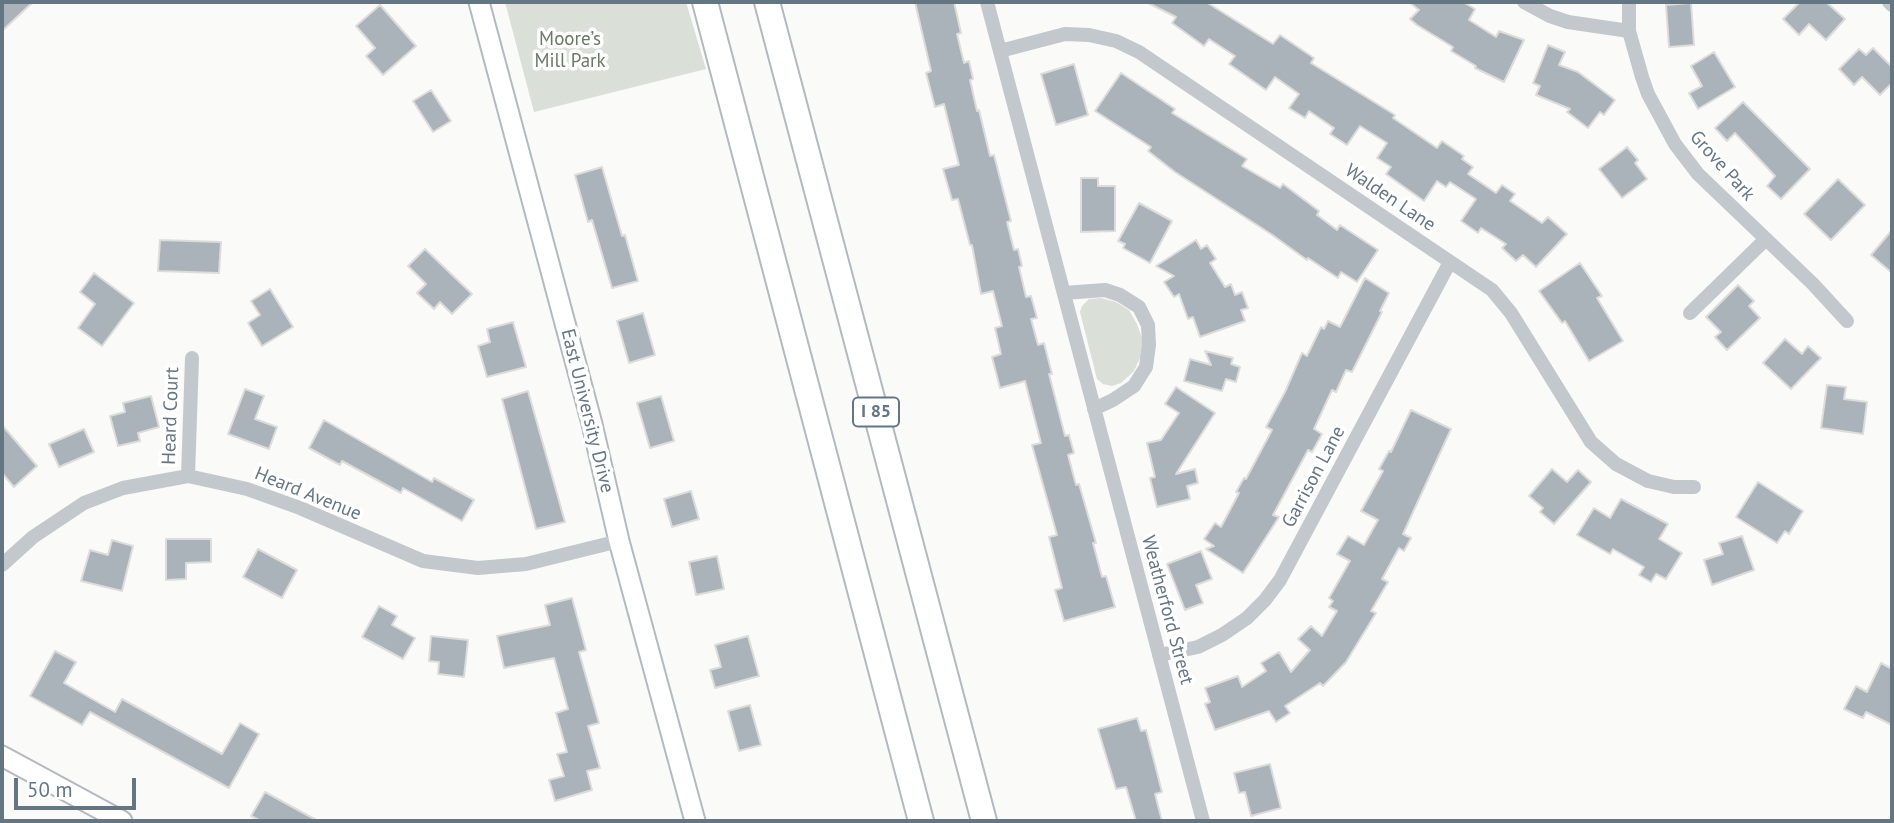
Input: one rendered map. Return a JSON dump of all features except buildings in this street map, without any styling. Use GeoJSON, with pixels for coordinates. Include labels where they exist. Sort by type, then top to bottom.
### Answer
{"type":"FeatureCollection","features":[{"type":"Feature","properties":{"kind":"highway"},"geometry":{"type":"LineString","coordinates":[[705,2],[921,821]]}},
{"type":"Feature","properties":{"kind":"highway","name":"I 85"},"geometry":{"type":"LineString","coordinates":[[767,2],[984,821]]}},
{"type":"Feature","properties":{"kind":"main road","name":"East University Drive"},"geometry":{"type":"LineString","coordinates":[[479,2],[695,821]]}},
{"type":"Feature","properties":{"kind":"main road"},"geometry":{"type":"LineString","coordinates":[[2,756],[122,821]]}},
{"type":"Feature","properties":{"kind":"street","name":"Weatherford Street"},"geometry":{"type":"LineString","coordinates":[[987,2],[1203,821]]}},
{"type":"Feature","properties":{"kind":"street"},"geometry":{"type":"LineString","coordinates":[[1524,2],[1568,22],[1629,31]]}},
{"type":"Feature","properties":{"kind":"street","name":"Grove Park"},"geometry":{"type":"LineString","coordinates":[[1629,2],[1629,31],[1648,94],[1675,144],[1698,174],[1813,284],[1847,321]]}},
{"type":"Feature","properties":{"kind":"street","name":"Walden Lane"},"geometry":{"type":"LineString","coordinates":[[1000,51],[1065,34],[1089,35],[1116,41],[1139,52],[1492,290],[1511,313],[1591,442],[1616,464],[1648,481],[1674,487],[1694,487]]}},
{"type":"Feature","properties":{"kind":"street"},"geometry":{"type":"LineString","coordinates":[[1690,313],[1766,239]]}},
{"type":"Feature","properties":{"kind":"street","name":"Garrison Lane"},"geometry":{"type":"LineString","coordinates":[[1159,655],[1198,647],[1222,635],[1247,618],[1273,590],[1450,262]]}},
{"type":"Feature","properties":{"kind":"street"},"geometry":{"type":"LineString","coordinates":[[1064,293],[1105,290],[1120,295],[1139,306],[1148,325],[1146,367],[1134,386],[1094,409]]}},
{"type":"Feature","properties":{"kind":"street","name":"Heard Court"},"geometry":{"type":"LineString","coordinates":[[188,476],[192,358]]}},
{"type":"Feature","properties":{"kind":"street","name":"Heard Avenue"},"geometry":{"type":"LineString","coordinates":[[2,565],[33,537],[84,503],[123,488],[188,476],[247,489],[300,508],[423,561],[478,568],[526,564],[619,541]]}},
{"type":"Feature","properties":{"kind":"green space","name":"Moore’s Mill Park"},"geometry":{"type":"Polygon","coordinates":[[[505,2],[686,2],[706,69],[534,112],[505,2]]]}},
{"type":"Feature","properties":{"kind":"green space"},"geometry":{"type":"Polygon","coordinates":[[[1101,298],[1116,302],[1129,310],[1143,341],[1141,356],[1134,371],[1121,383],[1112,386],[1097,379],[1080,312],[1089,299],[1101,298]]]}}]}
